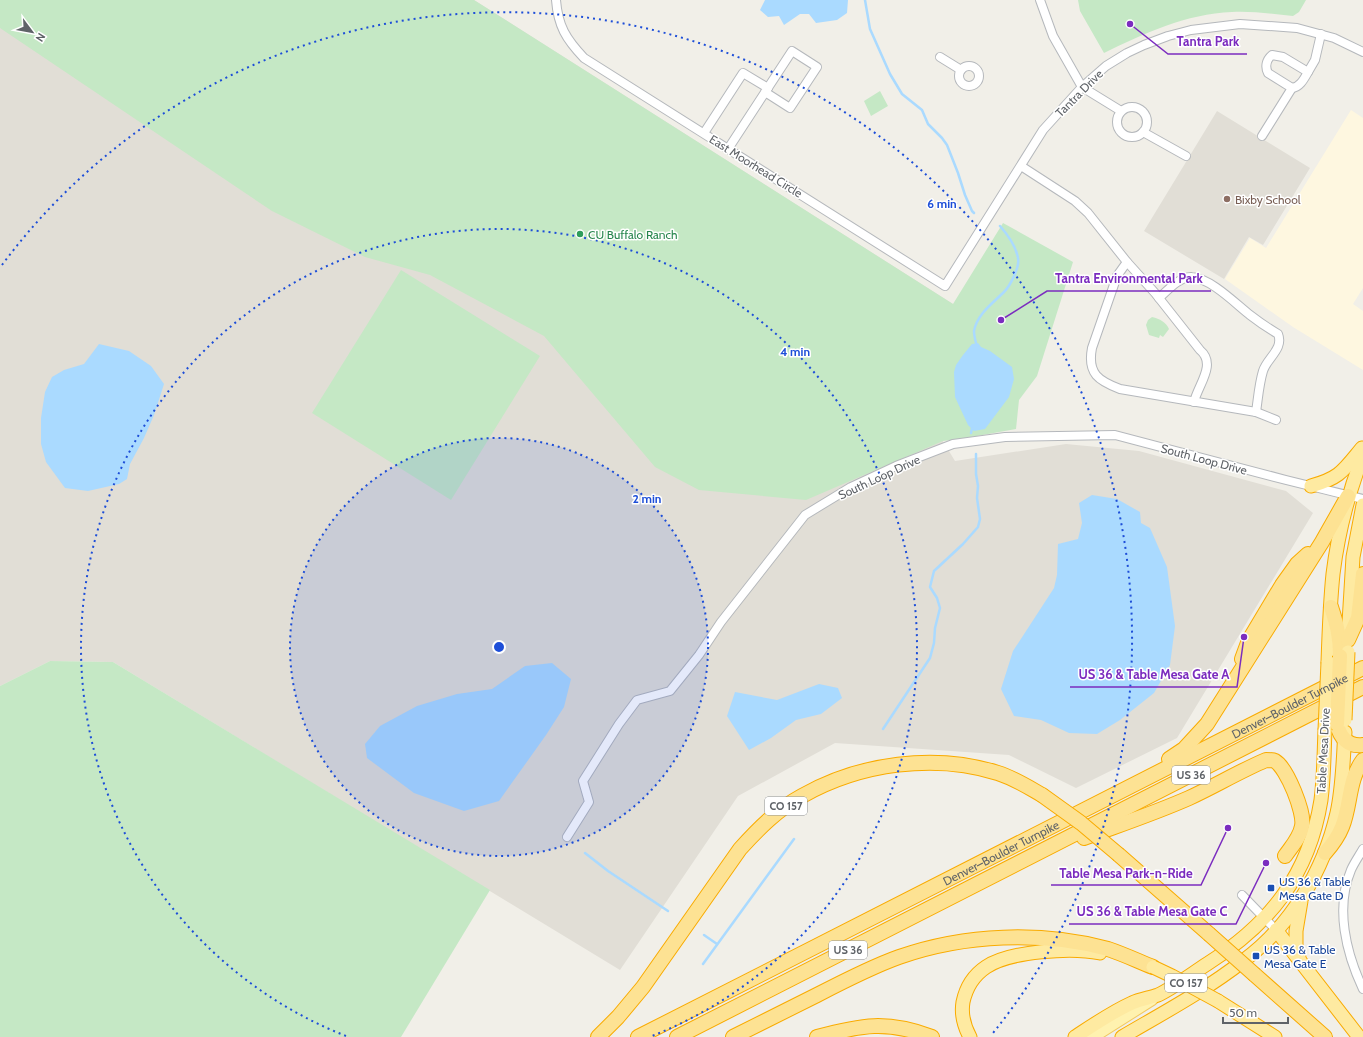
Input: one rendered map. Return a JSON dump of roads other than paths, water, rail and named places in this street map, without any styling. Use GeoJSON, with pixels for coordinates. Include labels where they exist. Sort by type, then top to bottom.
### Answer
{"type":"FeatureCollection","features":[{"type":"Feature","properties":{"kind":"highway"},"geometry":{"type":"LineString","coordinates":[[1311,486],[1325,482],[1339,474],[1363,447]]}},
{"type":"Feature","properties":{"kind":"highway"},"geometry":{"type":"LineString","coordinates":[[1341,653],[1337,625],[1331,607],[1333,573],[1341,525],[1348,496],[1363,455]]}},
{"type":"Feature","properties":{"kind":"highway"},"geometry":{"type":"LineString","coordinates":[[1113,796],[1184,749],[1207,724],[1233,684],[1249,640],[1277,594],[1297,564],[1322,542],[1348,496]]}},
{"type":"Feature","properties":{"kind":"highway"},"geometry":{"type":"LineString","coordinates":[[1363,506],[1353,557],[1341,653],[1336,725],[1344,740],[1352,745],[1363,745]]}},
{"type":"Feature","properties":{"kind":"highway"},"geometry":{"type":"LineString","coordinates":[[1341,653],[1358,618],[1363,574]]}},
{"type":"Feature","properties":{"kind":"highway","name":"Denver–Boulder Turnpike"},"geometry":{"type":"LineString","coordinates":[[638,1037],[1363,668]]}},
{"type":"Feature","properties":{"kind":"highway","name":"Denver–Boulder Turnpike"},"geometry":{"type":"LineString","coordinates":[[677,1037],[1363,687]]}},
{"type":"Feature","properties":{"kind":"highway","name":"Table Mesa Drive"},"geometry":{"type":"LineString","coordinates":[[1074,1037],[1132,1002],[1158,995],[1216,958],[1244,938],[1265,918],[1283,897],[1304,859],[1311,839],[1336,725]]}},
{"type":"Feature","properties":{"kind":"highway","name":"Table Mesa Drive"},"geometry":{"type":"LineString","coordinates":[[1122,1037],[1207,986],[1244,961],[1276,930],[1301,898],[1325,853],[1337,813],[1341,791],[1344,740]]}},
{"type":"Feature","properties":{"kind":"highway"},"geometry":{"type":"LineString","coordinates":[[1018,863],[1191,797],[1266,760],[1275,761],[1280,766],[1291,785],[1301,809],[1302,826],[1294,844],[1285,856]]}},
{"type":"Feature","properties":{"kind":"highway"},"geometry":{"type":"LineString","coordinates":[[1325,853],[1336,840],[1343,827],[1354,776],[1363,760]]}},
{"type":"Feature","properties":{"kind":"highway","name":"CO 157"},"geometry":{"type":"LineString","coordinates":[[598,1037],[618,1017],[643,987],[740,849],[757,830],[775,814],[802,796],[834,780],[898,764],[936,762],[971,766],[999,774],[1016,780],[1042,795],[1119,855],[1325,1037]]}},
{"type":"Feature","properties":{"kind":"highway"},"geometry":{"type":"LineString","coordinates":[[1285,856],[1311,839]]}},
{"type":"Feature","properties":{"kind":"highway"},"geometry":{"type":"LineString","coordinates":[[1301,898],[1296,931],[1296,945],[1301,962]]}},
{"type":"Feature","properties":{"kind":"highway"},"geometry":{"type":"LineString","coordinates":[[1276,930],[1359,1037]]}},
{"type":"Feature","properties":{"kind":"highway","name":"CO 157"},"geometry":{"type":"LineString","coordinates":[[733,1037],[853,977],[886,962],[918,951],[962,942],[1002,938],[1036,938],[1064,941],[1109,950],[1153,967],[1218,1002],[1275,1037]]}},
{"type":"Feature","properties":{"kind":"highway"},"geometry":{"type":"LineString","coordinates":[[970,1037],[966,1030],[962,1015],[964,995],[978,974],[995,963],[1023,955],[1070,950],[1092,951],[1153,967]]}},
{"type":"Feature","properties":{"kind":"highway"},"geometry":{"type":"LineString","coordinates":[[1348,1022],[1362,1037]]}},
{"type":"Feature","properties":{"kind":"highway"},"geometry":{"type":"LineString","coordinates":[[817,1037],[850,1028],[889,1026],[915,1031],[932,1037]]}},
{"type":"Feature","properties":{"kind":"main road"},"geometry":{"type":"LineString","coordinates":[[1092,1037],[1158,995]]}},
{"type":"Feature","properties":{"kind":"street","name":"East Moorhead Circle"},"geometry":{"type":"LineString","coordinates":[[556,0],[557,15],[562,30],[570,43],[584,58],[945,286]]}},
{"type":"Feature","properties":{"kind":"street"},"geometry":{"type":"LineString","coordinates":[[1040,0],[1053,36],[1082,87],[1121,111]]}},
{"type":"Feature","properties":{"kind":"street","name":"Tantra Drive"},"geometry":{"type":"LineString","coordinates":[[945,286],[1043,130],[1082,87],[1106,66],[1127,53],[1144,44],[1191,30],[1240,24],[1297,28],[1334,38],[1363,52]]}},
{"type":"Feature","properties":{"kind":"street"},"geometry":{"type":"LineString","coordinates":[[1262,136],[1292,88],[1296,87],[1302,82],[1315,60],[1321,34]]}},
{"type":"Feature","properties":{"kind":"street"},"geometry":{"type":"LineString","coordinates":[[704,133],[743,73],[767,90],[790,108],[817,67],[792,51],[767,90],[728,149]]}},
{"type":"Feature","properties":{"kind":"street"},"geometry":{"type":"LineString","coordinates":[[1292,88],[1267,72],[1267,63],[1271,56],[1276,55],[1283,57],[1308,72]]}},
{"type":"Feature","properties":{"kind":"street"},"geometry":{"type":"LineString","coordinates":[[940,57],[961,70]]}},
{"type":"Feature","properties":{"kind":"street"},"geometry":{"type":"LineString","coordinates":[[1132,106],[1143,112],[1147,123],[1143,132],[1138,136],[1131,137],[1122,133],[1118,127],[1117,120],[1121,111],[1126,107],[1132,106]]}},
{"type":"Feature","properties":{"kind":"street"},"geometry":{"type":"LineString","coordinates":[[1143,132],[1186,156]]}},
{"type":"Feature","properties":{"kind":"street"},"geometry":{"type":"LineString","coordinates":[[1021,166],[1079,205],[1093,219],[1127,262],[1159,298],[1207,359],[1207,368],[1196,392],[1194,402]]}},
{"type":"Feature","properties":{"kind":"street"},"geometry":{"type":"LineString","coordinates":[[1127,262],[1117,276],[1092,348],[1090,359],[1093,370],[1098,378],[1108,385],[1120,389],[1256,412],[1276,420]]}},
{"type":"Feature","properties":{"kind":"street"},"geometry":{"type":"LineString","coordinates":[[1159,298],[1181,280],[1191,276],[1201,279],[1230,297],[1249,315],[1278,334],[1280,340],[1279,346],[1263,370],[1256,412]]}},
{"type":"Feature","properties":{"kind":"street","name":"South Loop Drive"},"geometry":{"type":"LineString","coordinates":[[567,837],[589,802],[582,781],[619,724],[637,700],[670,691],[699,655],[721,622],[805,515],[851,487],[896,466],[953,444],[1005,437],[1115,435],[1363,499]]}},
{"type":"Feature","properties":{"kind":"street"},"geometry":{"type":"LineString","coordinates":[[1363,849],[1351,870],[1345,889],[1343,908],[1344,928],[1350,953],[1363,989]]}},
{"type":"Feature","properties":{"kind":"street"},"geometry":{"type":"LineString","coordinates":[[1242,895],[1276,930]]}},
{"type":"Feature","properties":{"kind":"water"},"geometry":{"type":"Polygon","coordinates":[[[765,0],[848,0],[847,13],[837,20],[816,23],[809,14],[800,14],[784,25],[779,16],[768,17],[760,10],[765,0]]]}},
{"type":"Feature","properties":{"kind":"water"},"geometry":{"type":"Polygon","coordinates":[[[978,343],[981,347],[990,351],[1012,367],[1014,379],[1009,397],[985,429],[974,431],[968,425],[955,397],[954,372],[956,365],[972,344],[978,343]]]}},
{"type":"Feature","properties":{"kind":"water"},"geometry":{"type":"Polygon","coordinates":[[[99,344],[129,351],[151,366],[164,384],[154,415],[130,464],[127,479],[119,484],[88,491],[65,488],[46,462],[41,444],[41,418],[45,392],[52,377],[64,370],[84,364],[99,344]]]}},
{"type":"Feature","properties":{"kind":"water"},"geometry":{"type":"Polygon","coordinates":[[[1092,495],[1117,499],[1140,512],[1141,523],[1150,528],[1167,567],[1175,626],[1170,665],[1154,693],[1120,720],[1097,734],[1069,733],[1041,720],[1014,716],[1001,689],[1013,651],[1054,588],[1057,575],[1058,544],[1078,539],[1082,523],[1079,503],[1092,495]]]}},
{"type":"Feature","properties":{"kind":"water"},"geometry":{"type":"Polygon","coordinates":[[[552,663],[571,679],[564,707],[499,801],[464,811],[414,793],[367,758],[365,744],[380,726],[417,706],[457,694],[492,689],[525,666],[552,663]]]}},
{"type":"Feature","properties":{"kind":"water"},"geometry":{"type":"Polygon","coordinates":[[[819,684],[838,688],[842,698],[821,714],[796,720],[771,738],[749,750],[727,716],[735,692],[777,700],[819,684]]]}},
{"type":"Feature","properties":{"kind":"waterway"},"geometry":{"type":"LineString","coordinates":[[865,0],[870,29],[890,74],[902,94],[922,110],[928,124],[947,145],[965,195],[974,213]]}},
{"type":"Feature","properties":{"kind":"waterway"},"geometry":{"type":"LineString","coordinates":[[976,343],[974,331],[978,319],[1004,292],[1012,281],[1018,266],[1018,258],[1014,245],[1000,226]]}},
{"type":"Feature","properties":{"kind":"waterway"},"geometry":{"type":"LineString","coordinates":[[971,433],[972,428]]}},
{"type":"Feature","properties":{"kind":"waterway"},"geometry":{"type":"LineString","coordinates":[[883,729],[930,658],[940,608],[937,598],[930,587],[934,571],[963,544],[978,527],[980,519],[977,498],[978,486],[976,474],[976,454]]}},
{"type":"Feature","properties":{"kind":"waterway"},"geometry":{"type":"LineString","coordinates":[[703,964],[794,839]]}},
{"type":"Feature","properties":{"kind":"waterway"},"geometry":{"type":"LineString","coordinates":[[585,853],[608,871],[668,911]]}},
{"type":"Feature","properties":{"kind":"waterway"},"geometry":{"type":"LineString","coordinates":[[704,935],[717,944]]}},
{"type":"Feature","properties":{"kind":"place","name":"Tantra Park"},"geometry":{"type":"Point","coordinates":[1130,24]}},
{"type":"Feature","properties":{"kind":"place","name":"Bixby School"},"geometry":{"type":"Point","coordinates":[1227,199]}},
{"type":"Feature","properties":{"kind":"place","name":"CU Buffalo Ranch"},"geometry":{"type":"Point","coordinates":[580,234]}},
{"type":"Feature","properties":{"kind":"place","name":"Tantra Environmental Park"},"geometry":{"type":"Point","coordinates":[1001,320]}},
{"type":"Feature","properties":{"kind":"place","name":"US 36 & Table Mesa Gate A"},"geometry":{"type":"Point","coordinates":[1244,637]}},
{"type":"Feature","properties":{"kind":"place","name":"Table Mesa Park-n-Ride"},"geometry":{"type":"Point","coordinates":[1228,828]}},
{"type":"Feature","properties":{"kind":"place","name":"US 36 & Table Mesa Gate C"},"geometry":{"type":"Point","coordinates":[1266,863]}},
{"type":"Feature","properties":{"kind":"place","name":"US 36 & Table Mesa Gate D"},"geometry":{"type":"Point","coordinates":[1271,888]}},
{"type":"Feature","properties":{"kind":"place","name":"US 36 & Table Mesa Gate E"},"geometry":{"type":"Point","coordinates":[1256,956]}}]}
